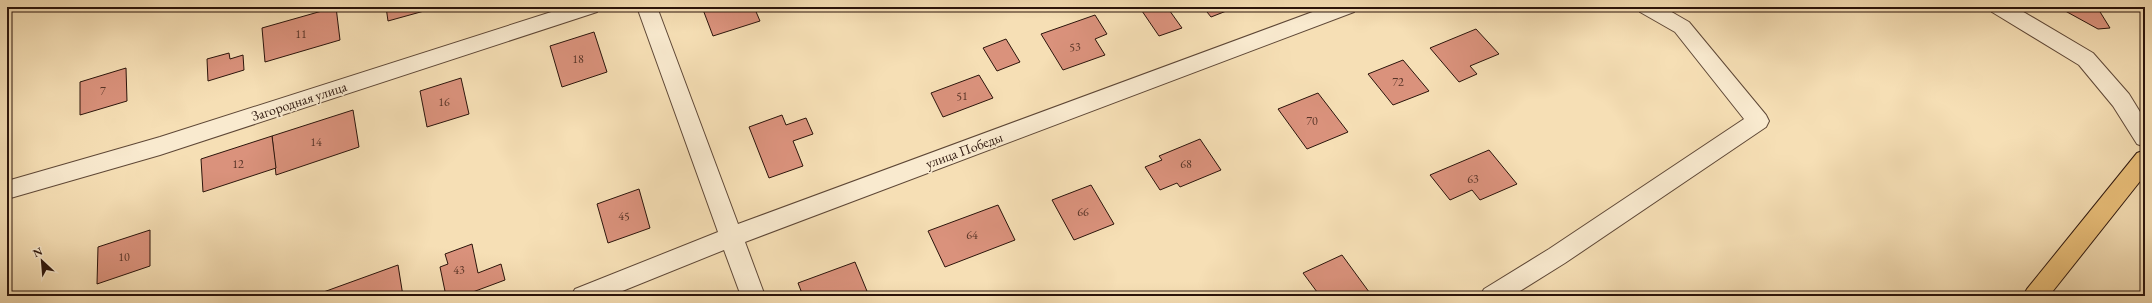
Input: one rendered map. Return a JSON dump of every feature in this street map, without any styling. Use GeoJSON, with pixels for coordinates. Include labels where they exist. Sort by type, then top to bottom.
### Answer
{"type":"FeatureCollection","features":[{"type":"Feature","properties":{"kind":"main road"},"geometry":{"type":"LineString","coordinates":[[2035,296],[2145,159]]}},
{"type":"Feature","properties":{"kind":"street","name":"Загородная улица"},"geometry":{"type":"LineString","coordinates":[[7,190],[160,146],[590,7]]}},
{"type":"Feature","properties":{"kind":"street"},"geometry":{"type":"LineString","coordinates":[[647,7],[730,237],[753,296]]}},
{"type":"Feature","properties":{"kind":"street","name":"улица Победы"},"geometry":{"type":"LineString","coordinates":[[583,296],[730,237],[1347,7]]}},
{"type":"Feature","properties":{"kind":"street"},"geometry":{"type":"LineString","coordinates":[[1492,296],[1557,256],[1758,121],[1682,27],[1647,7]]}},
{"type":"Feature","properties":{"kind":"street"},"geometry":{"type":"LineString","coordinates":[[1999,7],[2086,59],[2122,100],[2145,138]]}},
{"type":"Feature","properties":{"kind":"building"},"geometry":{"type":"Polygon","coordinates":[[[336,7],[340,40],[265,62],[262,28],[336,7]]]}},
{"type":"Feature","properties":{"kind":"building"},"geometry":{"type":"Polygon","coordinates":[[[386,7],[435,7],[435,8],[388,21],[386,7]]]}},
{"type":"Feature","properties":{"kind":"building"},"geometry":{"type":"Polygon","coordinates":[[[702,7],[754,7],[760,21],[713,36],[702,7]]]}},
{"type":"Feature","properties":{"kind":"building"},"geometry":{"type":"Polygon","coordinates":[[[1154,7],[1167,7],[1182,28],[1159,36],[1142,11],[1154,7]]]}},
{"type":"Feature","properties":{"kind":"building"},"geometry":{"type":"Polygon","coordinates":[[[1203,7],[1233,7],[1234,8],[1211,17],[1203,7]]]}},
{"type":"Feature","properties":{"kind":"building"},"geometry":{"type":"Polygon","coordinates":[[[2058,7],[2097,7],[2110,28],[2098,29],[2058,7]]]}},
{"type":"Feature","properties":{"kind":"building"},"geometry":{"type":"Polygon","coordinates":[[[1095,15],[1107,34],[1095,39],[1105,55],[1063,70],[1041,34],[1095,15]]]}},
{"type":"Feature","properties":{"kind":"building"},"geometry":{"type":"Polygon","coordinates":[[[1476,29],[1499,54],[1470,66],[1477,74],[1459,82],[1430,48],[1476,29]]]}},
{"type":"Feature","properties":{"kind":"building"},"geometry":{"type":"Polygon","coordinates":[[[594,32],[607,72],[562,87],[550,46],[594,32]]]}},
{"type":"Feature","properties":{"kind":"building"},"geometry":{"type":"Polygon","coordinates":[[[1006,39],[1020,62],[997,71],[983,48],[1006,39]]]}},
{"type":"Feature","properties":{"kind":"building"},"geometry":{"type":"Polygon","coordinates":[[[229,53],[230,59],[243,55],[244,70],[208,81],[207,59],[229,53]]]}},
{"type":"Feature","properties":{"kind":"building"},"geometry":{"type":"Polygon","coordinates":[[[1403,60],[1429,91],[1393,105],[1368,74],[1403,60]]]}},
{"type":"Feature","properties":{"kind":"building"},"geometry":{"type":"Polygon","coordinates":[[[126,68],[127,101],[80,115],[80,82],[126,68]]]}},
{"type":"Feature","properties":{"kind":"building"},"geometry":{"type":"Polygon","coordinates":[[[979,75],[993,98],[943,117],[931,93],[979,75]]]}},
{"type":"Feature","properties":{"kind":"building"},"geometry":{"type":"Polygon","coordinates":[[[461,78],[469,114],[427,127],[420,91],[461,78]]]}},
{"type":"Feature","properties":{"kind":"building"},"geometry":{"type":"Polygon","coordinates":[[[1318,93],[1348,132],[1307,149],[1278,109],[1318,93]]]}},
{"type":"Feature","properties":{"kind":"building"},"geometry":{"type":"Polygon","coordinates":[[[11,108],[9,137],[7,137],[7,109],[11,108]]]}},
{"type":"Feature","properties":{"kind":"building"},"geometry":{"type":"Polygon","coordinates":[[[353,110],[359,147],[276,175],[272,136],[353,110]]]}},
{"type":"Feature","properties":{"kind":"building"},"geometry":{"type":"Polygon","coordinates":[[[782,115],[786,125],[806,118],[813,134],[793,141],[803,166],[769,178],[749,127],[782,115]]]}},
{"type":"Feature","properties":{"kind":"building"},"geometry":{"type":"Polygon","coordinates":[[[272,136],[276,168],[203,192],[201,159],[272,136]]]}},
{"type":"Feature","properties":{"kind":"building"},"geometry":{"type":"Polygon","coordinates":[[[1200,139],[1221,170],[1180,187],[1177,183],[1160,190],[1145,167],[1162,160],[1159,156],[1200,139]]]}},
{"type":"Feature","properties":{"kind":"building"},"geometry":{"type":"Polygon","coordinates":[[[1489,150],[1517,184],[1480,200],[1472,190],[1450,200],[1430,175],[1489,150]]]}},
{"type":"Feature","properties":{"kind":"building"},"geometry":{"type":"Polygon","coordinates":[[[1091,185],[1114,224],[1074,240],[1052,200],[1091,185]]]}},
{"type":"Feature","properties":{"kind":"building"},"geometry":{"type":"Polygon","coordinates":[[[639,189],[650,228],[608,243],[597,204],[639,189]]]}},
{"type":"Feature","properties":{"kind":"building"},"geometry":{"type":"Polygon","coordinates":[[[998,205],[1015,240],[945,267],[928,231],[998,205]]]}},
{"type":"Feature","properties":{"kind":"building"},"geometry":{"type":"Polygon","coordinates":[[[150,230],[150,266],[97,284],[98,247],[150,230]]]}},
{"type":"Feature","properties":{"kind":"building"},"geometry":{"type":"Polygon","coordinates":[[[472,244],[478,273],[501,264],[505,280],[462,296],[446,296],[440,267],[448,264],[445,254],[472,244]]]}},
{"type":"Feature","properties":{"kind":"building"},"geometry":{"type":"Polygon","coordinates":[[[1342,255],[1372,296],[1320,296],[1303,273],[1342,255]]]}},
{"type":"Feature","properties":{"kind":"building"},"geometry":{"type":"Polygon","coordinates":[[[855,262],[869,296],[803,296],[798,283],[855,262]]]}},
{"type":"Feature","properties":{"kind":"building"},"geometry":{"type":"Polygon","coordinates":[[[398,265],[403,296],[318,296],[318,294],[398,265]]]}}]}
